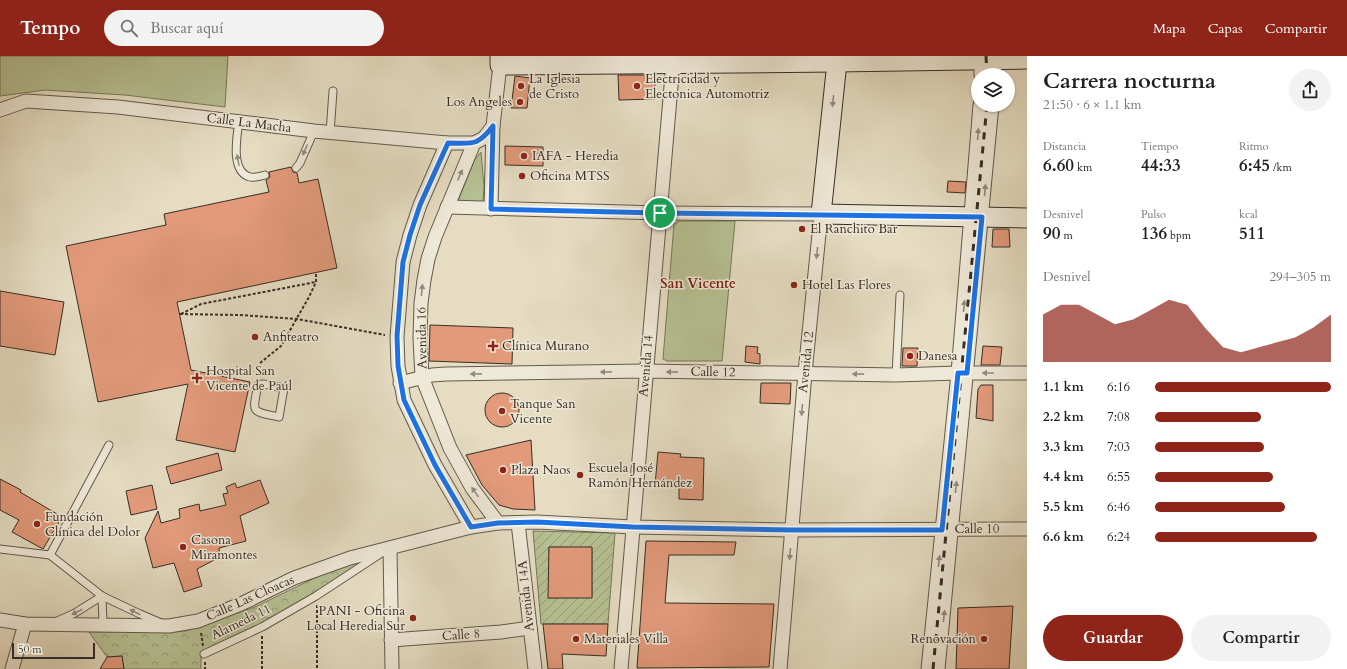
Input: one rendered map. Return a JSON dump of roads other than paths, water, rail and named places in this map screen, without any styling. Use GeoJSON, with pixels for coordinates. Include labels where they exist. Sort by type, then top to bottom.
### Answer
{"type":"FeatureCollection","features":[{"type":"Feature","properties":{"kind":"main road","name":"Avenida 12"},"geometry":{"type":"LineString","coordinates":[[821,214],[839,59]]}},
{"type":"Feature","properties":{"kind":"main road"},"geometry":{"type":"LineString","coordinates":[[500,60],[678,61],[875,59],[988,67],[1027,59]]}},
{"type":"Feature","properties":{"kind":"main road"},"geometry":{"type":"LineString","coordinates":[[821,214],[1027,218]]}},
{"type":"Feature","properties":{"kind":"street"},"geometry":{"type":"LineString","coordinates":[[491,209],[493,126],[500,60]]}},
{"type":"Feature","properties":{"kind":"street","name":"Avenida 14"},"geometry":{"type":"LineString","coordinates":[[621,669],[645,371],[660,213],[678,61]]}},
{"type":"Feature","properties":{"kind":"street","name":"Calle La Macha"},"geometry":{"type":"LineString","coordinates":[[0,108],[26,101],[118,107],[330,133],[448,143],[474,143]]}},
{"type":"Feature","properties":{"kind":"street"},"geometry":{"type":"LineString","coordinates":[[977,217],[980,112]]}},
{"type":"Feature","properties":{"kind":"street"},"geometry":{"type":"LineString","coordinates":[[928,669],[947,530],[977,217],[991,112]]}},
{"type":"Feature","properties":{"kind":"street"},"geometry":{"type":"LineString","coordinates":[[474,143],[484,138],[493,126]]}},
{"type":"Feature","properties":{"kind":"street","name":"Avenida 16"},"geometry":{"type":"LineString","coordinates":[[448,143],[420,205],[403,262],[397,336],[398,366],[404,400],[435,465],[471,527]]}},
{"type":"Feature","properties":{"kind":"street","name":"Avenida 16"},"geometry":{"type":"LineString","coordinates":[[474,143],[435,237],[424,280],[421,303],[420,338],[422,377],[450,448],[472,488],[498,523]]}},
{"type":"Feature","properties":{"kind":"street"},"geometry":{"type":"LineString","coordinates":[[447,207],[660,213],[821,214]]}},
{"type":"Feature","properties":{"kind":"street","name":"Avenida 12"},"geometry":{"type":"LineString","coordinates":[[780,669],[805,373],[821,214]]}},
{"type":"Feature","properties":{"kind":"street","name":"Calle 12"},"geometry":{"type":"LineString","coordinates":[[400,383],[432,375],[446,374],[645,371],[896,375],[1027,373]]}},
{"type":"Feature","properties":{"kind":"street","name":"Calle 10"},"geometry":{"type":"LineString","coordinates":[[471,527],[498,523],[537,522],[633,527],[792,530],[1027,529]]}},
{"type":"Feature","properties":{"kind":"street","name":"Avenida 14A"},"geometry":{"type":"LineString","coordinates":[[518,523],[535,669]]}},
{"type":"Feature","properties":{"kind":"street","name":"Calle Las Cloacas"},"geometry":{"type":"LineString","coordinates":[[0,620],[25,624],[169,626],[198,621],[241,604],[294,578],[350,558],[471,527]]}},
{"type":"Feature","properties":{"kind":"street"},"geometry":{"type":"LineString","coordinates":[[938,669],[947,530]]}},
{"type":"Feature","properties":{"kind":"street"},"geometry":{"type":"LineString","coordinates":[[390,548],[392,669]]}},
{"type":"Feature","properties":{"kind":"street"},"geometry":{"type":"LineString","coordinates":[[12,669],[25,624]]}},
{"type":"Feature","properties":{"kind":"street","name":"Calle 8"},"geometry":{"type":"LineString","coordinates":[[391,640],[501,632],[530,628]]}},
{"type":"Feature","properties":{"kind":"lane"},"geometry":{"type":"LineString","coordinates":[[330,133],[333,91]]}},
{"type":"Feature","properties":{"kind":"lane"},"geometry":{"type":"LineString","coordinates":[[238,121],[236,161],[239,167],[244,174],[250,177],[265,175]]}},
{"type":"Feature","properties":{"kind":"lane"},"geometry":{"type":"LineString","coordinates":[[296,168],[300,163],[314,131]]}},
{"type":"Feature","properties":{"kind":"lane"},"geometry":{"type":"LineString","coordinates":[[896,375],[900,295]]}},
{"type":"Feature","properties":{"kind":"lane"},"geometry":{"type":"LineString","coordinates":[[268,385],[284,388],[279,417],[259,413],[255,410],[254,405],[258,386],[268,385]]}},
{"type":"Feature","properties":{"kind":"lane"},"geometry":{"type":"LineString","coordinates":[[50,555],[109,445]]}},
{"type":"Feature","properties":{"kind":"lane"},"geometry":{"type":"LineString","coordinates":[[0,548],[50,555],[102,596],[169,626]]}},
{"type":"Feature","properties":{"kind":"lane","name":"Alameda 11"},"geometry":{"type":"LineString","coordinates":[[204,654],[262,627],[316,596],[390,548]]}},
{"type":"Feature","properties":{"kind":"lane"},"geometry":{"type":"LineString","coordinates":[[50,624],[74,613],[102,596]]}},
{"type":"Feature","properties":{"kind":"lane"},"geometry":{"type":"LineString","coordinates":[[102,596],[103,624]]}},
{"type":"Feature","properties":{"kind":"railway"},"geometry":{"type":"LineString","coordinates":[[986,56],[987,68]]}},
{"type":"Feature","properties":{"kind":"railway"},"geometry":{"type":"LineString","coordinates":[[933,669],[986,112]]}},
{"type":"Feature","properties":{"kind":"place","name":"La Iglesia de Cristo"},"geometry":{"type":"Point","coordinates":[521,86]}},
{"type":"Feature","properties":{"kind":"place","name":"Electricidad y Electonica Automotriz"},"geometry":{"type":"Point","coordinates":[637,86]}},
{"type":"Feature","properties":{"kind":"place","name":"Los Angeles"},"geometry":{"type":"Point","coordinates":[520,102]}},
{"type":"Feature","properties":{"kind":"place","name":"IAFA - Heredia"},"geometry":{"type":"Point","coordinates":[524,156]}},
{"type":"Feature","properties":{"kind":"place","name":"Oficina MTSS"},"geometry":{"type":"Point","coordinates":[522,176]}},
{"type":"Feature","properties":{"kind":"place","name":"El Ranchito Bar"},"geometry":{"type":"Point","coordinates":[802,229]}},
{"type":"Feature","properties":{"kind":"place","name":"Hotel Las Flores"},"geometry":{"type":"Point","coordinates":[794,285]}},
{"type":"Feature","properties":{"kind":"place","name":"Anfiteatro"},"geometry":{"type":"Point","coordinates":[255,337]}},
{"type":"Feature","properties":{"kind":"place","name":"Clínica Murano"},"geometry":{"type":"Point","coordinates":[493,346]}},
{"type":"Feature","properties":{"kind":"place","name":"Danesa"},"geometry":{"type":"Point","coordinates":[910,356]}},
{"type":"Feature","properties":{"kind":"place","name":"Hospital San Vicente de Paúl"},"geometry":{"type":"Point","coordinates":[197,378]}},
{"type":"Feature","properties":{"kind":"place","name":"Tanque San Vicente"},"geometry":{"type":"Point","coordinates":[502,411]}},
{"type":"Feature","properties":{"kind":"place","name":"Plaza Naos"},"geometry":{"type":"Point","coordinates":[503,470]}},
{"type":"Feature","properties":{"kind":"place","name":"Escuela José Ramón Hernández"},"geometry":{"type":"Point","coordinates":[580,475]}},
{"type":"Feature","properties":{"kind":"place","name":"Fundación Clínica del Dolor"},"geometry":{"type":"Point","coordinates":[37,524]}},
{"type":"Feature","properties":{"kind":"place","name":"Casona Miramontes"},"geometry":{"type":"Point","coordinates":[183,547]}},
{"type":"Feature","properties":{"kind":"place","name":"PANI - Oficina Local Heredia Sur"},"geometry":{"type":"Point","coordinates":[413,618]}},
{"type":"Feature","properties":{"kind":"place","name":"Materiales Villa"},"geometry":{"type":"Point","coordinates":[576,639]}},
{"type":"Feature","properties":{"kind":"place","name":"Renovación"},"geometry":{"type":"Point","coordinates":[984,639]}},
{"type":"Feature","properties":{"kind":"district","name":"San Vicente"},"geometry":{"type":"Point","coordinates":[698,283]}}]}
